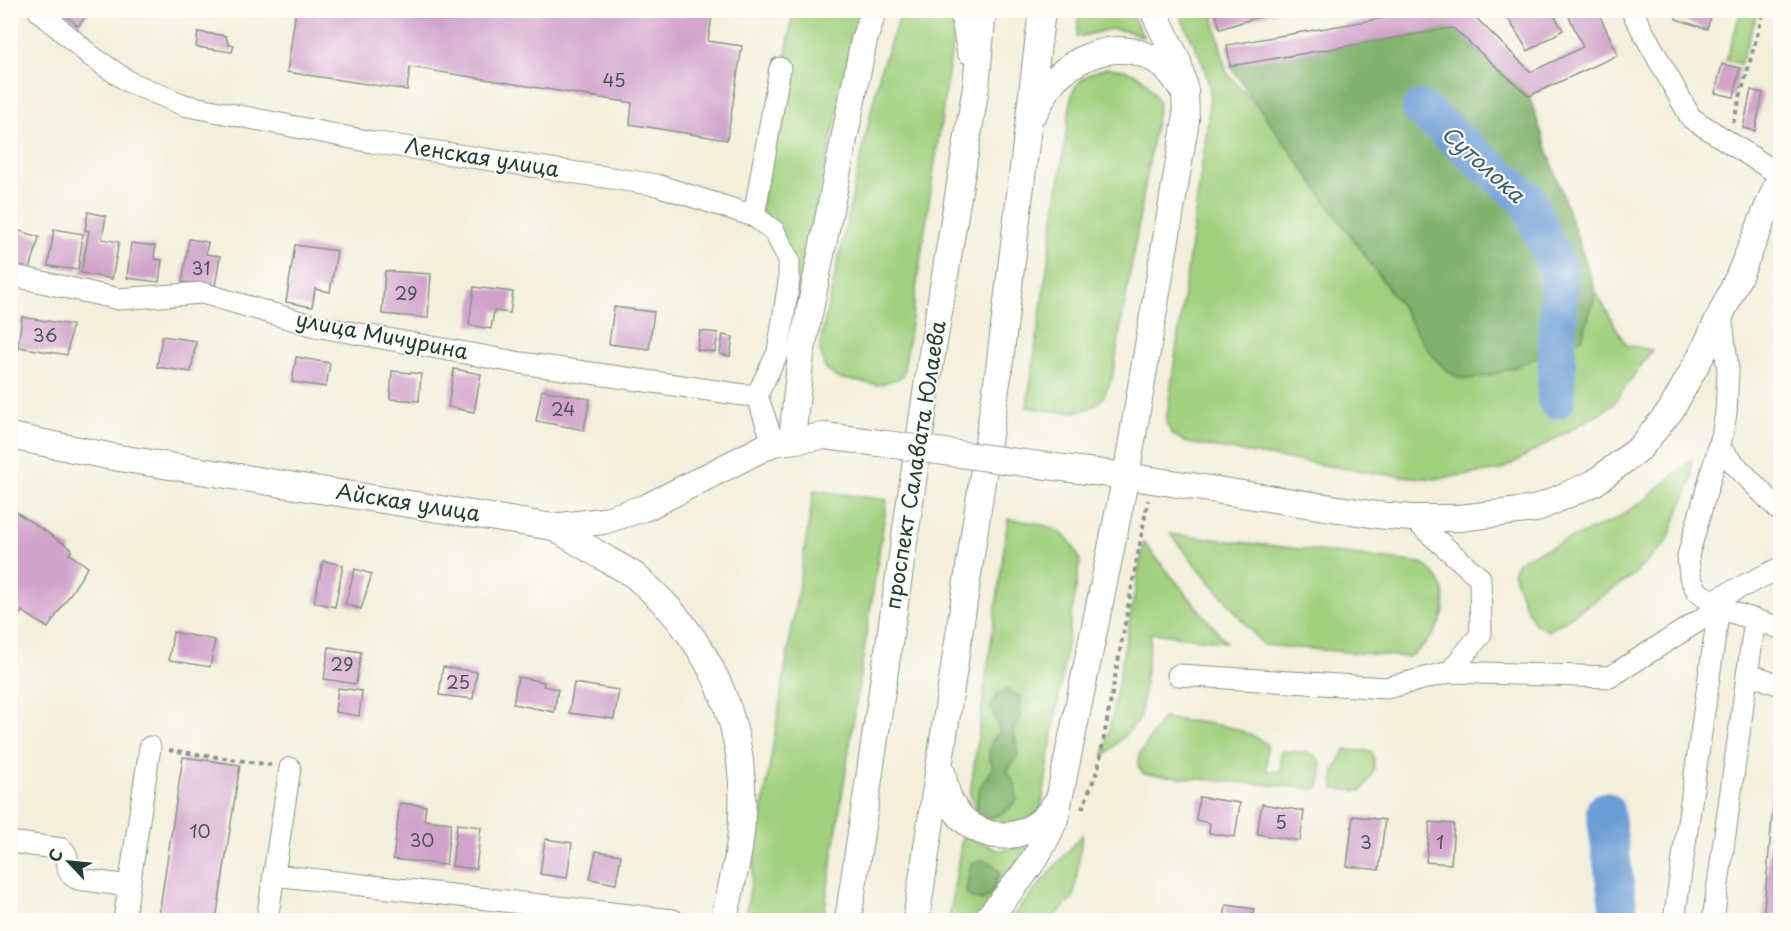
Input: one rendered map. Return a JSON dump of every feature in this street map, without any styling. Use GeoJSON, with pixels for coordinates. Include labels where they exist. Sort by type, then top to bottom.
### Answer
{"type":"FeatureCollection","features":[{"type":"Feature","properties":{"kind":"main road"},"geometry":{"type":"LineString","coordinates":[[874,10],[864,40],[782,441],[825,436],[1126,477],[1377,515],[1460,518],[1535,509],[1594,483],[1639,449],[1671,410],[1721,314],[1780,177]]}},
{"type":"Feature","properties":{"kind":"main road"},"geometry":{"type":"LineString","coordinates":[[864,40],[882,10]]}},
{"type":"Feature","properties":{"kind":"main road"},"geometry":{"type":"LineString","coordinates":[[963,10],[976,87]]}},
{"type":"Feature","properties":{"kind":"main road","name":"проспект Салавата Юлаева"},"geometry":{"type":"LineString","coordinates":[[848,921],[929,372],[976,87],[983,10]]}},
{"type":"Feature","properties":{"kind":"main road"},"geometry":{"type":"LineString","coordinates":[[916,921],[997,381],[1042,10]]}},
{"type":"Feature","properties":{"kind":"main road"},"geometry":{"type":"LineString","coordinates":[[986,921],[1028,870],[1047,839],[1055,819],[1126,477],[1186,105],[1178,62],[1153,10]]}},
{"type":"Feature","properties":{"kind":"main road"},"geometry":{"type":"LineString","coordinates":[[1030,119],[1054,80],[1070,67],[1100,51],[1115,49],[1144,55],[1163,66],[1183,91],[1186,105]]}},
{"type":"Feature","properties":{"kind":"main road","name":"Айская улица"},"geometry":{"type":"LineString","coordinates":[[10,436],[113,457],[553,527],[603,521],[647,507],[782,441]]}},
{"type":"Feature","properties":{"kind":"main road"},"geometry":{"type":"LineString","coordinates":[[553,527],[634,575],[660,598],[697,642],[716,676],[728,709],[743,783],[742,820],[724,921]]}},
{"type":"Feature","properties":{"kind":"main road"},"geometry":{"type":"LineString","coordinates":[[940,758],[948,797],[957,812],[971,825],[987,833],[1002,836],[1029,831],[1051,810],[1062,791]]}},
{"type":"Feature","properties":{"kind":"main road"},"geometry":{"type":"LineString","coordinates":[[836,921],[864,813]]}},
{"type":"Feature","properties":{"kind":"street","name":"Ленская улица"},"geometry":{"type":"LineString","coordinates":[[38,10],[91,56],[129,82],[184,105],[372,142],[657,185],[754,216],[774,231],[789,260],[789,281],[778,352],[757,395]]}},
{"type":"Feature","properties":{"kind":"street"},"geometry":{"type":"LineString","coordinates":[[1631,10],[1691,118],[1780,177]]}},
{"type":"Feature","properties":{"kind":"street"},"geometry":{"type":"LineString","coordinates":[[754,216],[780,68]]}},
{"type":"Feature","properties":{"kind":"street","name":"улица Мичурина"},"geometry":{"type":"LineString","coordinates":[[10,275],[119,299],[202,293],[315,326],[521,363],[757,395]]}},
{"type":"Feature","properties":{"kind":"street"},"geometry":{"type":"LineString","coordinates":[[1721,314],[1728,392],[1726,413],[1688,556],[1690,577],[1697,591],[1715,605],[1780,628]]}},
{"type":"Feature","properties":{"kind":"street"},"geometry":{"type":"LineString","coordinates":[[757,395],[782,441]]}},
{"type":"Feature","properties":{"kind":"street"},"geometry":{"type":"LineString","coordinates":[[1718,447],[1780,511]]}},
{"type":"Feature","properties":{"kind":"street"},"geometry":{"type":"LineString","coordinates":[[1412,518],[1480,579],[1481,634],[1450,672]]}},
{"type":"Feature","properties":{"kind":"street"},"geometry":{"type":"LineString","coordinates":[[1178,675],[1386,688],[1450,672],[1610,677],[1715,605],[1780,568]]}},
{"type":"Feature","properties":{"kind":"street"},"geometry":{"type":"LineString","coordinates":[[1674,921],[1715,605]]}},
{"type":"Feature","properties":{"kind":"street"},"geometry":{"type":"LineString","coordinates":[[1713,921],[1755,620]]}},
{"type":"Feature","properties":{"kind":"street"},"geometry":{"type":"LineString","coordinates":[[1747,673],[1780,686]]}},
{"type":"Feature","properties":{"kind":"street"},"geometry":{"type":"LineString","coordinates":[[124,921],[150,747]]}},
{"type":"Feature","properties":{"kind":"street"},"geometry":{"type":"LineString","coordinates":[[267,921],[290,768]]}},
{"type":"Feature","properties":{"kind":"street"},"geometry":{"type":"LineString","coordinates":[[10,842],[62,849],[67,853],[69,872],[72,876],[78,879],[129,886]]}},
{"type":"Feature","properties":{"kind":"street"},"geometry":{"type":"LineString","coordinates":[[274,875],[673,921]]}},
{"type":"Feature","properties":{"kind":"path"},"geometry":{"type":"LineString","coordinates":[[1728,141],[1764,10]]}},
{"type":"Feature","properties":{"kind":"path"},"geometry":{"type":"LineString","coordinates":[[150,747],[290,768]]}},
{"type":"Feature","properties":{"kind":"green space"},"geometry":{"type":"Polygon","coordinates":[[[793,11],[867,11],[854,42],[795,297],[761,211],[793,11]]]}},
{"type":"Feature","properties":{"kind":"green space"},"geometry":{"type":"Polygon","coordinates":[[[902,11],[956,11],[903,377],[878,385],[837,378],[825,368],[820,350],[880,71],[902,11]]]}},
{"type":"Feature","properties":{"kind":"green space"},"geometry":{"type":"Polygon","coordinates":[[[1079,11],[1130,11],[1143,37],[1127,31],[1111,29],[1077,37],[1079,11]]]}},
{"type":"Feature","properties":{"kind":"green space"},"geometry":{"type":"Polygon","coordinates":[[[1178,11],[1212,11],[1227,73],[1264,114],[1403,309],[1422,341],[1582,339],[1596,292],[1626,345],[1652,350],[1612,406],[1501,470],[1434,479],[1380,474],[1187,443],[1172,434],[1166,423],[1208,121],[1210,89],[1202,61],[1178,11]]]}},
{"type":"Feature","properties":{"kind":"green space"},"geometry":{"type":"Polygon","coordinates":[[[1741,11],[1758,11],[1740,64],[1726,60],[1741,11]]]}},
{"type":"Feature","properties":{"kind":"green space"},"geometry":{"type":"Polygon","coordinates":[[[1453,28],[1529,96],[1596,292],[1582,338],[1503,371],[1472,379],[1452,374],[1435,359],[1403,309],[1230,66],[1453,28]]]}},
{"type":"Feature","properties":{"kind":"green space"},"geometry":{"type":"Polygon","coordinates":[[[1106,68],[1125,70],[1139,76],[1150,86],[1159,103],[1112,379],[1101,400],[1085,410],[1066,412],[1027,407],[1072,93],[1086,76],[1106,68]]]}},
{"type":"Feature","properties":{"kind":"green space"},"geometry":{"type":"Polygon","coordinates":[[[1691,460],[1692,479],[1667,542],[1631,577],[1549,631],[1535,624],[1523,601],[1513,572],[1519,560],[1613,521],[1642,502],[1691,460]]]}},
{"type":"Feature","properties":{"kind":"green space"},"geometry":{"type":"Polygon","coordinates":[[[814,490],[887,500],[823,920],[745,920],[814,490]]]}},
{"type":"Feature","properties":{"kind":"green space"},"geometry":{"type":"Polygon","coordinates":[[[1008,519],[1031,522],[1061,533],[1075,549],[1080,561],[1041,810],[1016,828],[981,818],[1002,813],[1010,808],[1017,799],[1015,784],[1007,771],[1016,741],[1013,731],[1020,717],[997,724],[1000,732],[993,739],[989,757],[993,766],[977,798],[977,814],[970,795],[1008,519]]]}},
{"type":"Feature","properties":{"kind":"green space"},"geometry":{"type":"Polygon","coordinates":[[[1170,534],[1422,563],[1434,574],[1442,587],[1443,612],[1439,625],[1421,648],[1409,657],[1263,645],[1170,534]]]}},
{"type":"Feature","properties":{"kind":"green space"},"geometry":{"type":"Polygon","coordinates":[[[1144,543],[1226,642],[1151,633],[1140,719],[1104,757],[1144,543]]]}},
{"type":"Feature","properties":{"kind":"green space"},"geometry":{"type":"Polygon","coordinates":[[[1008,690],[1020,697],[1020,717],[1013,731],[1018,755],[1007,771],[1015,784],[1017,799],[1010,808],[1002,813],[981,818],[977,814],[978,791],[993,766],[990,748],[1000,732],[991,706],[997,694],[1008,690]]]}},
{"type":"Feature","properties":{"kind":"green space"},"geometry":{"type":"Polygon","coordinates":[[[1163,718],[1218,725],[1246,732],[1267,745],[1267,771],[1281,771],[1281,751],[1312,754],[1320,762],[1322,772],[1319,784],[1316,789],[1144,774],[1138,766],[1139,755],[1163,718]]]}},
{"type":"Feature","properties":{"kind":"green space"},"geometry":{"type":"Polygon","coordinates":[[[1345,750],[1371,751],[1374,767],[1362,791],[1334,789],[1333,773],[1345,750]]]}},
{"type":"Feature","properties":{"kind":"green space"},"geometry":{"type":"Polygon","coordinates":[[[1082,835],[1074,897],[1051,920],[1009,920],[1082,835]]]}},
{"type":"Feature","properties":{"kind":"green space"},"geometry":{"type":"Polygon","coordinates":[[[969,836],[997,850],[1026,847],[1032,850],[978,920],[949,920],[962,837],[969,836]],[[971,864],[966,893],[989,896],[999,873],[971,864]]]}},
{"type":"Feature","properties":{"kind":"green space"},"geometry":{"type":"Polygon","coordinates":[[[983,860],[992,863],[1000,873],[989,896],[983,901],[973,899],[966,893],[971,864],[983,860]]]}},
{"type":"Feature","properties":{"kind":"building"},"geometry":{"type":"Polygon","coordinates":[[[60,10],[91,10],[78,26],[60,10]]]}},
{"type":"Feature","properties":{"kind":"building"},"geometry":{"type":"Polygon","coordinates":[[[296,10],[713,10],[708,41],[742,46],[727,140],[630,124],[632,103],[410,67],[407,90],[287,72],[296,10]]]}},
{"type":"Feature","properties":{"kind":"building"},"geometry":{"type":"Polygon","coordinates":[[[1215,10],[1277,10],[1278,11],[1220,29],[1215,10]]]}},
{"type":"Feature","properties":{"kind":"building"},"geometry":{"type":"Polygon","coordinates":[[[1431,10],[1468,10],[1531,72],[1583,47],[1566,10],[1597,10],[1618,55],[1529,96],[1453,28],[1230,66],[1227,45],[1431,10]]]}},
{"type":"Feature","properties":{"kind":"building"},"geometry":{"type":"Polygon","coordinates":[[[1503,10],[1551,10],[1563,30],[1528,51],[1503,10]]]}},
{"type":"Feature","properties":{"kind":"building"},"geometry":{"type":"Polygon","coordinates":[[[1678,10],[1713,10],[1707,29],[1676,19],[1678,10]]]}},
{"type":"Feature","properties":{"kind":"building"},"geometry":{"type":"Polygon","coordinates":[[[198,32],[226,36],[228,44],[234,45],[232,52],[196,47],[198,32]]]}},
{"type":"Feature","properties":{"kind":"building"},"geometry":{"type":"Polygon","coordinates":[[[1722,64],[1740,68],[1734,97],[1715,93],[1722,64]]]}},
{"type":"Feature","properties":{"kind":"building"},"geometry":{"type":"Polygon","coordinates":[[[1751,90],[1763,93],[1755,131],[1743,128],[1751,90]]]}},
{"type":"Feature","properties":{"kind":"building"},"geometry":{"type":"Polygon","coordinates":[[[88,212],[106,216],[102,239],[119,242],[112,279],[81,273],[89,231],[85,230],[88,212]]]}},
{"type":"Feature","properties":{"kind":"building"},"geometry":{"type":"Polygon","coordinates":[[[10,228],[39,237],[30,270],[10,265],[10,228]]]}},
{"type":"Feature","properties":{"kind":"building"},"geometry":{"type":"Polygon","coordinates":[[[54,229],[83,234],[78,270],[48,266],[54,229]]]}},
{"type":"Feature","properties":{"kind":"building"},"geometry":{"type":"Polygon","coordinates":[[[189,239],[208,242],[206,254],[220,256],[215,287],[182,282],[189,239]]]}},
{"type":"Feature","properties":{"kind":"building"},"geometry":{"type":"Polygon","coordinates":[[[131,243],[155,246],[154,259],[162,260],[159,282],[127,278],[131,243]]]}},
{"type":"Feature","properties":{"kind":"building"},"geometry":{"type":"Polygon","coordinates":[[[295,245],[337,251],[330,292],[315,289],[312,307],[286,302],[295,245]]]}},
{"type":"Feature","properties":{"kind":"building"},"geometry":{"type":"Polygon","coordinates":[[[385,271],[431,274],[428,318],[382,314],[385,271]]]}},
{"type":"Feature","properties":{"kind":"building"},"geometry":{"type":"Polygon","coordinates":[[[474,287],[513,292],[510,313],[494,311],[491,329],[469,325],[474,287]]]}},
{"type":"Feature","properties":{"kind":"building"},"geometry":{"type":"Polygon","coordinates":[[[614,307],[654,312],[649,349],[609,344],[614,307]]]}},
{"type":"Feature","properties":{"kind":"building"},"geometry":{"type":"Polygon","coordinates":[[[22,317],[72,325],[67,355],[18,347],[22,317]]]}},
{"type":"Feature","properties":{"kind":"building"},"geometry":{"type":"Polygon","coordinates":[[[700,331],[718,333],[715,352],[697,350],[700,331]]]}},
{"type":"Feature","properties":{"kind":"building"},"geometry":{"type":"Polygon","coordinates":[[[723,335],[733,337],[730,356],[720,354],[723,335]]]}},
{"type":"Feature","properties":{"kind":"building"},"geometry":{"type":"Polygon","coordinates":[[[162,336],[196,341],[191,372],[157,367],[162,336]]]}},
{"type":"Feature","properties":{"kind":"building"},"geometry":{"type":"Polygon","coordinates":[[[296,357],[330,363],[326,387],[292,382],[296,357]]]}},
{"type":"Feature","properties":{"kind":"building"},"geometry":{"type":"Polygon","coordinates":[[[454,369],[481,374],[474,412],[448,407],[454,369]]]}},
{"type":"Feature","properties":{"kind":"building"},"geometry":{"type":"Polygon","coordinates":[[[392,371],[421,374],[419,401],[390,399],[392,371]]]}},
{"type":"Feature","properties":{"kind":"building"},"geometry":{"type":"Polygon","coordinates":[[[542,390],[590,399],[584,430],[536,421],[542,390]]]}},
{"type":"Feature","properties":{"kind":"building"},"geometry":{"type":"Polygon","coordinates":[[[10,508],[72,549],[69,554],[88,567],[48,628],[22,611],[18,617],[10,612],[10,508]]]}},
{"type":"Feature","properties":{"kind":"building"},"geometry":{"type":"Polygon","coordinates":[[[323,561],[343,565],[335,607],[314,602],[323,561]]]}},
{"type":"Feature","properties":{"kind":"building"},"geometry":{"type":"Polygon","coordinates":[[[355,569],[372,574],[361,609],[345,604],[355,569]]]}},
{"type":"Feature","properties":{"kind":"building"},"geometry":{"type":"Polygon","coordinates":[[[173,632],[215,640],[210,667],[169,660],[173,632]]]}},
{"type":"Feature","properties":{"kind":"building"},"geometry":{"type":"Polygon","coordinates":[[[329,647],[361,652],[356,684],[324,679],[329,647]]]}},
{"type":"Feature","properties":{"kind":"building"},"geometry":{"type":"Polygon","coordinates":[[[443,667],[477,672],[473,699],[439,695],[443,667]]]}},
{"type":"Feature","properties":{"kind":"building"},"geometry":{"type":"Polygon","coordinates":[[[518,677],[544,682],[543,686],[558,689],[554,712],[513,704],[518,677]]]}},
{"type":"Feature","properties":{"kind":"building"},"geometry":{"type":"Polygon","coordinates":[[[574,683],[619,690],[614,719],[569,713],[574,683]]]}},
{"type":"Feature","properties":{"kind":"building"},"geometry":{"type":"Polygon","coordinates":[[[338,688],[362,691],[359,716],[335,712],[338,688]]]}},
{"type":"Feature","properties":{"kind":"building"},"geometry":{"type":"Polygon","coordinates":[[[1779,738],[1780,920],[1763,920],[1779,738]]]}},
{"type":"Feature","properties":{"kind":"building"},"geometry":{"type":"Polygon","coordinates":[[[183,757],[240,765],[216,920],[158,920],[183,757]]]}},
{"type":"Feature","properties":{"kind":"building"},"geometry":{"type":"Polygon","coordinates":[[[1199,797],[1240,803],[1235,837],[1209,833],[1210,823],[1196,820],[1199,797]]]}},
{"type":"Feature","properties":{"kind":"building"},"geometry":{"type":"Polygon","coordinates":[[[400,803],[426,806],[424,820],[451,823],[446,865],[393,859],[400,803]]]}},
{"type":"Feature","properties":{"kind":"building"},"geometry":{"type":"Polygon","coordinates":[[[1262,804],[1304,811],[1300,841],[1257,834],[1262,804]]]}},
{"type":"Feature","properties":{"kind":"building"},"geometry":{"type":"Polygon","coordinates":[[[1353,816],[1385,820],[1379,870],[1347,866],[1353,816]]]}},
{"type":"Feature","properties":{"kind":"building"},"geometry":{"type":"Polygon","coordinates":[[[1430,822],[1454,824],[1451,864],[1426,862],[1430,822]]]}},
{"type":"Feature","properties":{"kind":"building"},"geometry":{"type":"Polygon","coordinates":[[[457,824],[481,827],[476,869],[452,866],[457,824]]]}},
{"type":"Feature","properties":{"kind":"building"},"geometry":{"type":"Polygon","coordinates":[[[545,839],[572,843],[567,878],[540,874],[545,839]]]}},
{"type":"Feature","properties":{"kind":"building"},"geometry":{"type":"Polygon","coordinates":[[[596,851],[621,855],[616,884],[590,879],[596,851]]]}},
{"type":"Feature","properties":{"kind":"building"},"geometry":{"type":"Polygon","coordinates":[[[1226,905],[1254,909],[1252,920],[1224,920],[1226,905]]]}},
{"type":"Feature","properties":{"kind":"waterway","name":"Сутолока"},"geometry":{"type":"LineString","coordinates":[[1421,109],[1528,200],[1559,274],[1556,400]]}},
{"type":"Feature","properties":{"kind":"waterway","name":"Сутолока"},"geometry":{"type":"LineString","coordinates":[[1605,811],[1620,920]]}}]}
